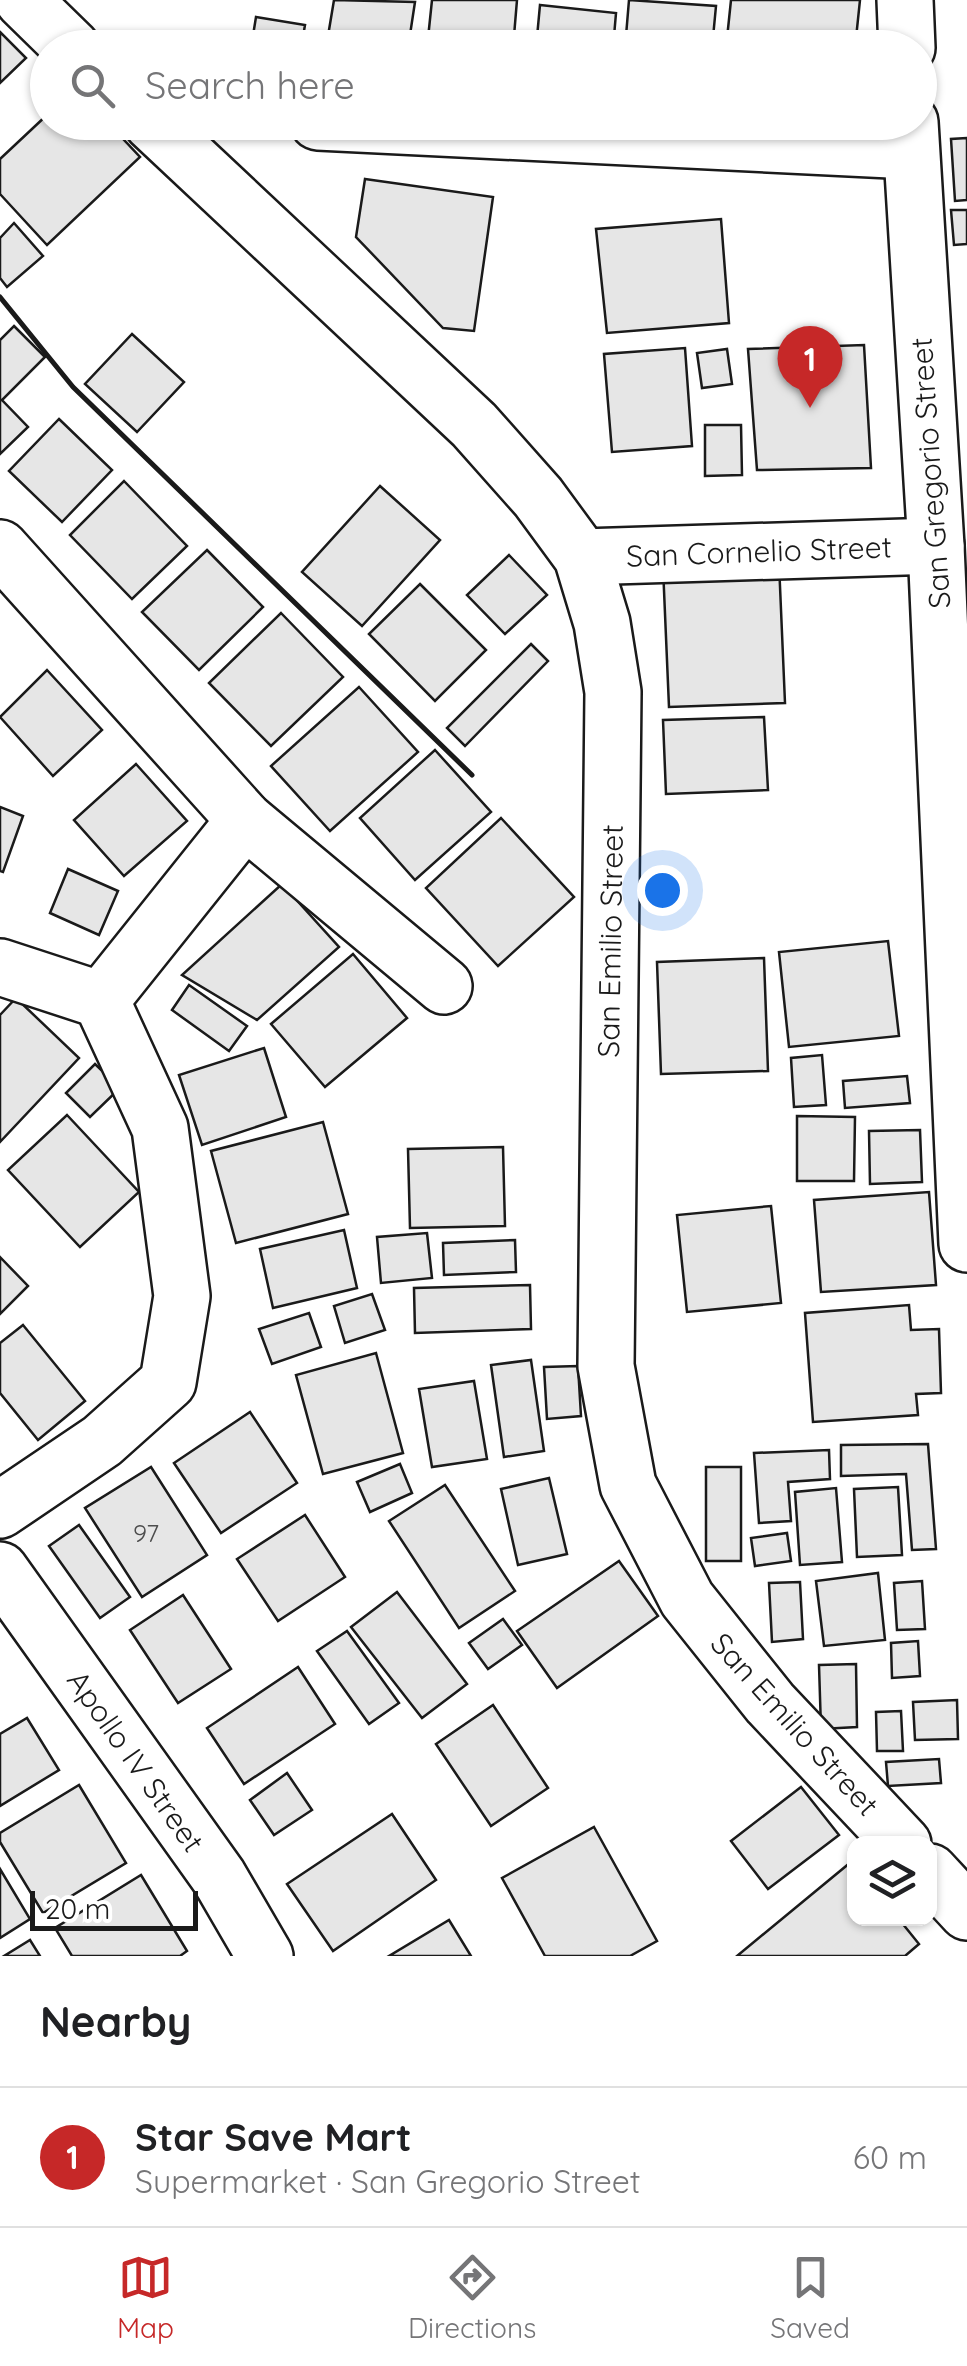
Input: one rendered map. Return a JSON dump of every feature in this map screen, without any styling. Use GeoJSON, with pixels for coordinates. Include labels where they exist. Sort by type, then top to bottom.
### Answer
{"type":"FeatureCollection","features":[{"type":"Feature","properties":{"kind":"street"},"geometry":{"type":"LineString","coordinates":[[23,0],[54,30]]}},
{"type":"Feature","properties":{"kind":"street"},"geometry":{"type":"LineString","coordinates":[[905,0],[906,30]]}},
{"type":"Feature","properties":{"kind":"street","name":"San Emilio Street"},"geometry":{"type":"LineString","coordinates":[[170,140],[474,425],[538,497],[582,557],[602,623],[613,692],[606,1366],[628,1485],[687,1599],[770,1703],[895,1836]]}},
{"type":"Feature","properties":{"kind":"street","name":"San Gregorio Street"},"geometry":{"type":"LineString","coordinates":[[910,140],[946,390],[936,546],[967,1244]]}},
{"type":"Feature","properties":{"kind":"street","name":"San Cornelio Street"},"geometry":{"type":"LineString","coordinates":[[582,557],[936,546]]}},
{"type":"Feature","properties":{"kind":"street"},"geometry":{"type":"LineString","coordinates":[[0,548],[245,820],[444,986]]}},
{"type":"Feature","properties":{"kind":"street"},"geometry":{"type":"LineString","coordinates":[[102,1000],[245,820]]}},
{"type":"Feature","properties":{"kind":"street"},"geometry":{"type":"LineString","coordinates":[[0,966],[102,1000],[160,1128],[182,1296],[168,1382],[102,1441],[0,1510]]}},
{"type":"Feature","properties":{"kind":"street","name":"Apollo IV Street"},"geometry":{"type":"LineString","coordinates":[[0,1570],[219,1877],[265,1956]]}},
{"type":"Feature","properties":{"kind":"street"},"geometry":{"type":"LineString","coordinates":[[937,1880],[967,1912]]}},
{"type":"Feature","properties":{"kind":"building"},"geometry":{"type":"Polygon","coordinates":[[[334,0],[415,2],[411,30],[329,30],[334,0]]]}},
{"type":"Feature","properties":{"kind":"building"},"geometry":{"type":"Polygon","coordinates":[[[432,0],[517,0],[514,30],[429,30],[432,0]]]}},
{"type":"Feature","properties":{"kind":"building"},"geometry":{"type":"Polygon","coordinates":[[[629,0],[716,6],[714,30],[626,30],[629,0]]]}},
{"type":"Feature","properties":{"kind":"building"},"geometry":{"type":"Polygon","coordinates":[[[731,0],[860,0],[857,30],[728,30],[731,0]]]}},
{"type":"Feature","properties":{"kind":"building"},"geometry":{"type":"Polygon","coordinates":[[[540,5],[616,13],[615,30],[538,30],[540,5]]]}},
{"type":"Feature","properties":{"kind":"building"},"geometry":{"type":"Polygon","coordinates":[[[256,17],[305,25],[304,30],[254,30],[256,17]]]}},
{"type":"Feature","properties":{"kind":"building"},"geometry":{"type":"Polygon","coordinates":[[[0,32],[26,58],[0,83],[0,32]]]}},
{"type":"Feature","properties":{"kind":"building"},"geometry":{"type":"Polygon","coordinates":[[[30,131],[30,140],[124,140],[140,157],[47,245],[0,194],[0,159],[30,131]]]}},
{"type":"Feature","properties":{"kind":"building"},"geometry":{"type":"Polygon","coordinates":[[[967,138],[967,200],[955,201],[951,139],[967,138]]]}},
{"type":"Feature","properties":{"kind":"building"},"geometry":{"type":"Polygon","coordinates":[[[365,179],[493,197],[474,331],[443,328],[356,237],[365,179]]]}},
{"type":"Feature","properties":{"kind":"building"},"geometry":{"type":"Polygon","coordinates":[[[951,210],[967,210],[967,244],[954,245],[951,210]]]}},
{"type":"Feature","properties":{"kind":"building"},"geometry":{"type":"Polygon","coordinates":[[[721,219],[729,323],[607,333],[596,229],[721,219]]]}},
{"type":"Feature","properties":{"kind":"building"},"geometry":{"type":"Polygon","coordinates":[[[14,223],[43,256],[7,287],[0,278],[0,238],[14,223]]]}},
{"type":"Feature","properties":{"kind":"building"},"geometry":{"type":"Polygon","coordinates":[[[14,326],[45,357],[2,400],[28,427],[0,454],[0,340],[14,326]]]}},
{"type":"Feature","properties":{"kind":"building"},"geometry":{"type":"Polygon","coordinates":[[[132,334],[184,382],[137,432],[85,384],[132,334]]]}},
{"type":"Feature","properties":{"kind":"building"},"geometry":{"type":"Polygon","coordinates":[[[864,345],[871,468],[757,470],[748,349],[864,345]]]}},
{"type":"Feature","properties":{"kind":"building"},"geometry":{"type":"Polygon","coordinates":[[[685,348],[692,446],[612,452],[604,354],[685,348]]]}},
{"type":"Feature","properties":{"kind":"building"},"geometry":{"type":"Polygon","coordinates":[[[727,349],[732,384],[702,388],[697,353],[727,349]]]}},
{"type":"Feature","properties":{"kind":"building"},"geometry":{"type":"Polygon","coordinates":[[[59,419],[112,470],[62,522],[9,471],[59,419]]]}},
{"type":"Feature","properties":{"kind":"building"},"geometry":{"type":"Polygon","coordinates":[[[705,425],[741,425],[742,475],[705,476],[705,425]]]}},
{"type":"Feature","properties":{"kind":"building"},"geometry":{"type":"Polygon","coordinates":[[[124,481],[187,546],[132,599],[70,535],[124,481]]]}},
{"type":"Feature","properties":{"kind":"building"},"geometry":{"type":"Polygon","coordinates":[[[380,486],[440,540],[362,626],[302,572],[380,486]]]}},
{"type":"Feature","properties":{"kind":"building"},"geometry":{"type":"Polygon","coordinates":[[[207,550],[263,607],[199,670],[142,612],[207,550]]]}},
{"type":"Feature","properties":{"kind":"building"},"geometry":{"type":"Polygon","coordinates":[[[509,555],[547,595],[505,634],[467,595],[509,555]]]}},
{"type":"Feature","properties":{"kind":"building"},"geometry":{"type":"Polygon","coordinates":[[[779,563],[785,703],[669,707],[663,567],[779,563]]]}},
{"type":"Feature","properties":{"kind":"building"},"geometry":{"type":"Polygon","coordinates":[[[420,584],[486,650],[435,701],[369,634],[420,584]]]}},
{"type":"Feature","properties":{"kind":"building"},"geometry":{"type":"Polygon","coordinates":[[[281,613],[343,677],[271,746],[209,683],[281,613]]]}},
{"type":"Feature","properties":{"kind":"building"},"geometry":{"type":"Polygon","coordinates":[[[531,644],[548,661],[465,746],[447,728],[531,644]]]}},
{"type":"Feature","properties":{"kind":"building"},"geometry":{"type":"Polygon","coordinates":[[[47,670],[102,730],[53,776],[0,717],[47,670]]]}},
{"type":"Feature","properties":{"kind":"building"},"geometry":{"type":"Polygon","coordinates":[[[359,687],[418,752],[330,831],[271,766],[359,687]]]}},
{"type":"Feature","properties":{"kind":"building"},"geometry":{"type":"Polygon","coordinates":[[[764,717],[768,790],[666,794],[663,720],[764,717]]]}},
{"type":"Feature","properties":{"kind":"building"},"geometry":{"type":"Polygon","coordinates":[[[435,750],[491,812],[415,880],[360,818],[435,750]]]}},
{"type":"Feature","properties":{"kind":"building"},"geometry":{"type":"Polygon","coordinates":[[[136,764],[187,821],[124,876],[74,820],[136,764]]]}},
{"type":"Feature","properties":{"kind":"building"},"geometry":{"type":"Polygon","coordinates":[[[0,807],[23,816],[3,872],[0,871],[0,807]]]}},
{"type":"Feature","properties":{"kind":"building"},"geometry":{"type":"Polygon","coordinates":[[[501,818],[574,897],[498,966],[426,888],[501,818]]]}},
{"type":"Feature","properties":{"kind":"building"},"geometry":{"type":"Polygon","coordinates":[[[68,869],[118,891],[99,935],[50,913],[68,869]]]}},
{"type":"Feature","properties":{"kind":"building"},"geometry":{"type":"Polygon","coordinates":[[[282,884],[339,947],[257,1020],[182,975],[282,884]]]}},
{"type":"Feature","properties":{"kind":"building"},"geometry":{"type":"Polygon","coordinates":[[[888,941],[899,1036],[789,1047],[779,952],[888,941]]]}},
{"type":"Feature","properties":{"kind":"building"},"geometry":{"type":"Polygon","coordinates":[[[353,954],[407,1018],[325,1087],[271,1024],[353,954]]]}},
{"type":"Feature","properties":{"kind":"building"},"geometry":{"type":"Polygon","coordinates":[[[764,958],[768,1071],[661,1074],[657,962],[764,958]]]}},
{"type":"Feature","properties":{"kind":"building"},"geometry":{"type":"Polygon","coordinates":[[[189,985],[247,1026],[229,1051],[172,1010],[189,985]]]}},
{"type":"Feature","properties":{"kind":"building"},"geometry":{"type":"Polygon","coordinates":[[[16,998],[79,1058],[0,1142],[0,1015],[16,998]]]}},
{"type":"Feature","properties":{"kind":"building"},"geometry":{"type":"Polygon","coordinates":[[[264,1048],[286,1117],[202,1145],[179,1075],[264,1048]]]}},
{"type":"Feature","properties":{"kind":"building"},"geometry":{"type":"Polygon","coordinates":[[[822,1055],[826,1105],[794,1107],[791,1058],[822,1055]]]}},
{"type":"Feature","properties":{"kind":"building"},"geometry":{"type":"Polygon","coordinates":[[[95,1064],[120,1088],[90,1117],[66,1093],[95,1064]]]}},
{"type":"Feature","properties":{"kind":"building"},"geometry":{"type":"Polygon","coordinates":[[[907,1076],[910,1103],[845,1108],[843,1081],[907,1076]]]}},
{"type":"Feature","properties":{"kind":"building"},"geometry":{"type":"Polygon","coordinates":[[[67,1115],[139,1192],[80,1247],[8,1170],[67,1115]]]}},
{"type":"Feature","properties":{"kind":"building"},"geometry":{"type":"Polygon","coordinates":[[[797,1116],[855,1117],[854,1181],[797,1181],[797,1116]]]}},
{"type":"Feature","properties":{"kind":"building"},"geometry":{"type":"Polygon","coordinates":[[[323,1122],[348,1214],[236,1243],[211,1151],[323,1122]]]}},
{"type":"Feature","properties":{"kind":"building"},"geometry":{"type":"Polygon","coordinates":[[[920,1130],[922,1182],[870,1184],[869,1131],[920,1130]]]}},
{"type":"Feature","properties":{"kind":"building"},"geometry":{"type":"Polygon","coordinates":[[[503,1147],[505,1226],[410,1228],[408,1149],[503,1147]]]}},
{"type":"Feature","properties":{"kind":"building"},"geometry":{"type":"Polygon","coordinates":[[[929,1192],[936,1285],[821,1292],[814,1200],[929,1192]]]}},
{"type":"Feature","properties":{"kind":"building"},"geometry":{"type":"Polygon","coordinates":[[[771,1206],[781,1303],[687,1312],[677,1215],[771,1206]]]}},
{"type":"Feature","properties":{"kind":"building"},"geometry":{"type":"Polygon","coordinates":[[[344,1230],[357,1288],[273,1308],[260,1249],[344,1230]]]}},
{"type":"Feature","properties":{"kind":"building"},"geometry":{"type":"Polygon","coordinates":[[[427,1233],[432,1278],[381,1283],[377,1237],[427,1233]]]}},
{"type":"Feature","properties":{"kind":"building"},"geometry":{"type":"Polygon","coordinates":[[[515,1240],[516,1272],[444,1275],[443,1243],[515,1240]]]}},
{"type":"Feature","properties":{"kind":"building"},"geometry":{"type":"Polygon","coordinates":[[[0,1257],[28,1286],[0,1314],[0,1257]]]}},
{"type":"Feature","properties":{"kind":"building"},"geometry":{"type":"Polygon","coordinates":[[[530,1285],[531,1329],[415,1333],[414,1288],[530,1285]]]}},
{"type":"Feature","properties":{"kind":"building"},"geometry":{"type":"Polygon","coordinates":[[[372,1294],[385,1330],[345,1343],[334,1306],[372,1294]]]}},
{"type":"Feature","properties":{"kind":"building"},"geometry":{"type":"Polygon","coordinates":[[[909,1305],[911,1330],[939,1329],[941,1393],[916,1394],[918,1415],[813,1422],[805,1313],[909,1305]]]}},
{"type":"Feature","properties":{"kind":"building"},"geometry":{"type":"Polygon","coordinates":[[[309,1313],[321,1347],[272,1364],[259,1329],[309,1313]]]}},
{"type":"Feature","properties":{"kind":"building"},"geometry":{"type":"Polygon","coordinates":[[[23,1325],[85,1401],[38,1440],[0,1393],[0,1343],[23,1325]]]}},
{"type":"Feature","properties":{"kind":"building"},"geometry":{"type":"Polygon","coordinates":[[[376,1353],[403,1453],[323,1474],[296,1375],[376,1353]]]}},
{"type":"Feature","properties":{"kind":"building"},"geometry":{"type":"Polygon","coordinates":[[[531,1360],[544,1451],[504,1457],[491,1365],[531,1360]]]}},
{"type":"Feature","properties":{"kind":"building"},"geometry":{"type":"Polygon","coordinates":[[[578,1366],[581,1416],[547,1419],[544,1367],[578,1366]]]}},
{"type":"Feature","properties":{"kind":"building"},"geometry":{"type":"Polygon","coordinates":[[[474,1381],[487,1459],[432,1467],[419,1389],[474,1381]]]}},
{"type":"Feature","properties":{"kind":"building"},"geometry":{"type":"Polygon","coordinates":[[[250,1412],[297,1483],[221,1533],[174,1463],[250,1412]]]}},
{"type":"Feature","properties":{"kind":"building"},"geometry":{"type":"Polygon","coordinates":[[[928,1444],[936,1549],[912,1550],[906,1474],[841,1476],[841,1445],[928,1444]]]}},
{"type":"Feature","properties":{"kind":"building"},"geometry":{"type":"Polygon","coordinates":[[[829,1450],[830,1479],[788,1482],[791,1521],[759,1523],[754,1453],[829,1450]]]}},
{"type":"Feature","properties":{"kind":"building"},"geometry":{"type":"Polygon","coordinates":[[[400,1464],[412,1493],[370,1512],[357,1482],[400,1464]]]}},
{"type":"Feature","properties":{"kind":"building"},"geometry":{"type":"Polygon","coordinates":[[[151,1467],[207,1555],[142,1597],[85,1508],[151,1467]]]}},
{"type":"Feature","properties":{"kind":"building"},"geometry":{"type":"Polygon","coordinates":[[[706,1467],[741,1467],[741,1561],[706,1561],[706,1467]]]}},
{"type":"Feature","properties":{"kind":"building"},"geometry":{"type":"Polygon","coordinates":[[[549,1478],[567,1554],[518,1565],[501,1489],[549,1478]]]}},
{"type":"Feature","properties":{"kind":"building"},"geometry":{"type":"Polygon","coordinates":[[[445,1485],[515,1591],[459,1628],[389,1521],[445,1485]]]}},
{"type":"Feature","properties":{"kind":"building"},"geometry":{"type":"Polygon","coordinates":[[[898,1487],[902,1555],[857,1557],[854,1489],[898,1487]]]}},
{"type":"Feature","properties":{"kind":"building"},"geometry":{"type":"Polygon","coordinates":[[[836,1488],[842,1562],[800,1565],[795,1492],[836,1488]]]}},
{"type":"Feature","properties":{"kind":"building"},"geometry":{"type":"Polygon","coordinates":[[[305,1515],[345,1577],[278,1621],[237,1559],[305,1515]]]}},
{"type":"Feature","properties":{"kind":"building"},"geometry":{"type":"Polygon","coordinates":[[[79,1525],[130,1597],[100,1618],[49,1546],[79,1525]]]}},
{"type":"Feature","properties":{"kind":"building"},"geometry":{"type":"Polygon","coordinates":[[[787,1533],[791,1561],[755,1566],[751,1538],[787,1533]]]}},
{"type":"Feature","properties":{"kind":"building"},"geometry":{"type":"Polygon","coordinates":[[[619,1561],[658,1616],[557,1688],[517,1631],[619,1561]]]}},
{"type":"Feature","properties":{"kind":"building"},"geometry":{"type":"Polygon","coordinates":[[[878,1573],[885,1640],[824,1646],[816,1581],[878,1573]]]}},
{"type":"Feature","properties":{"kind":"building"},"geometry":{"type":"Polygon","coordinates":[[[922,1581],[925,1629],[897,1630],[894,1583],[922,1581]]]}},
{"type":"Feature","properties":{"kind":"building"},"geometry":{"type":"Polygon","coordinates":[[[800,1582],[803,1639],[772,1642],[769,1583],[800,1582]]]}},
{"type":"Feature","properties":{"kind":"building"},"geometry":{"type":"Polygon","coordinates":[[[397,1592],[467,1684],[422,1718],[351,1627],[397,1592]]]}},
{"type":"Feature","properties":{"kind":"building"},"geometry":{"type":"Polygon","coordinates":[[[183,1595],[231,1669],[178,1703],[130,1630],[183,1595]]]}},
{"type":"Feature","properties":{"kind":"building"},"geometry":{"type":"Polygon","coordinates":[[[503,1619],[522,1645],[488,1669],[469,1643],[503,1619]]]}},
{"type":"Feature","properties":{"kind":"building"},"geometry":{"type":"Polygon","coordinates":[[[347,1631],[399,1703],[369,1724],[317,1651],[347,1631]]]}},
{"type":"Feature","properties":{"kind":"building"},"geometry":{"type":"Polygon","coordinates":[[[918,1641],[920,1676],[892,1678],[891,1643],[918,1641]]]}},
{"type":"Feature","properties":{"kind":"building"},"geometry":{"type":"Polygon","coordinates":[[[856,1664],[857,1727],[821,1729],[819,1665],[856,1664]]]}},
{"type":"Feature","properties":{"kind":"building"},"geometry":{"type":"Polygon","coordinates":[[[298,1667],[335,1724],[244,1784],[207,1728],[298,1667]]]}},
{"type":"Feature","properties":{"kind":"building"},"geometry":{"type":"Polygon","coordinates":[[[957,1700],[958,1739],[915,1740],[913,1702],[957,1700]]]}},
{"type":"Feature","properties":{"kind":"building"},"geometry":{"type":"Polygon","coordinates":[[[493,1705],[548,1788],[491,1826],[436,1744],[493,1705]]]}},
{"type":"Feature","properties":{"kind":"building"},"geometry":{"type":"Polygon","coordinates":[[[901,1711],[903,1751],[877,1751],[876,1712],[901,1711]]]}},
{"type":"Feature","properties":{"kind":"building"},"geometry":{"type":"Polygon","coordinates":[[[27,1718],[59,1770],[0,1806],[0,1734],[27,1718]]]}},
{"type":"Feature","properties":{"kind":"building"},"geometry":{"type":"Polygon","coordinates":[[[939,1759],[941,1783],[888,1786],[886,1762],[939,1759]]]}},
{"type":"Feature","properties":{"kind":"building"},"geometry":{"type":"Polygon","coordinates":[[[287,1773],[312,1810],[274,1835],[250,1800],[287,1773]]]}},
{"type":"Feature","properties":{"kind":"building"},"geometry":{"type":"Polygon","coordinates":[[[79,1785],[126,1863],[43,1913],[0,1842],[0,1833],[79,1785]]]}},
{"type":"Feature","properties":{"kind":"building"},"geometry":{"type":"Polygon","coordinates":[[[801,1787],[839,1835],[768,1889],[731,1841],[801,1787]]]}},
{"type":"Feature","properties":{"kind":"building"},"geometry":{"type":"Polygon","coordinates":[[[392,1814],[436,1880],[333,1951],[287,1884],[392,1814]]]}},
{"type":"Feature","properties":{"kind":"building"},"geometry":{"type":"Polygon","coordinates":[[[594,1827],[657,1941],[630,1956],[545,1956],[502,1878],[594,1827]]]}},
{"type":"Feature","properties":{"kind":"building"},"geometry":{"type":"Polygon","coordinates":[[[847,1865],[847,1926],[904,1926],[919,1944],[905,1956],[737,1956],[847,1865]]]}},
{"type":"Feature","properties":{"kind":"building"},"geometry":{"type":"Polygon","coordinates":[[[0,1869],[30,1919],[0,1938],[0,1869]]]}},
{"type":"Feature","properties":{"kind":"building"},"geometry":{"type":"Polygon","coordinates":[[[141,1875],[187,1951],[180,1956],[72,1956],[55,1928],[141,1875]]]}},
{"type":"Feature","properties":{"kind":"building"},"geometry":{"type":"Polygon","coordinates":[[[449,1920],[471,1956],[389,1956],[449,1920]]]}},
{"type":"Feature","properties":{"kind":"building"},"geometry":{"type":"Polygon","coordinates":[[[30,1940],[40,1956],[4,1956],[30,1940]]]}},
{"type":"Feature","properties":{"kind":"wall"},"geometry":{"type":"LineString","coordinates":[[0,297],[73,387],[472,775]]}},
{"type":"Feature","properties":{"kind":"place","name":"Star Save Mart"},"geometry":{"type":"Point","coordinates":[810,408]}}]}
